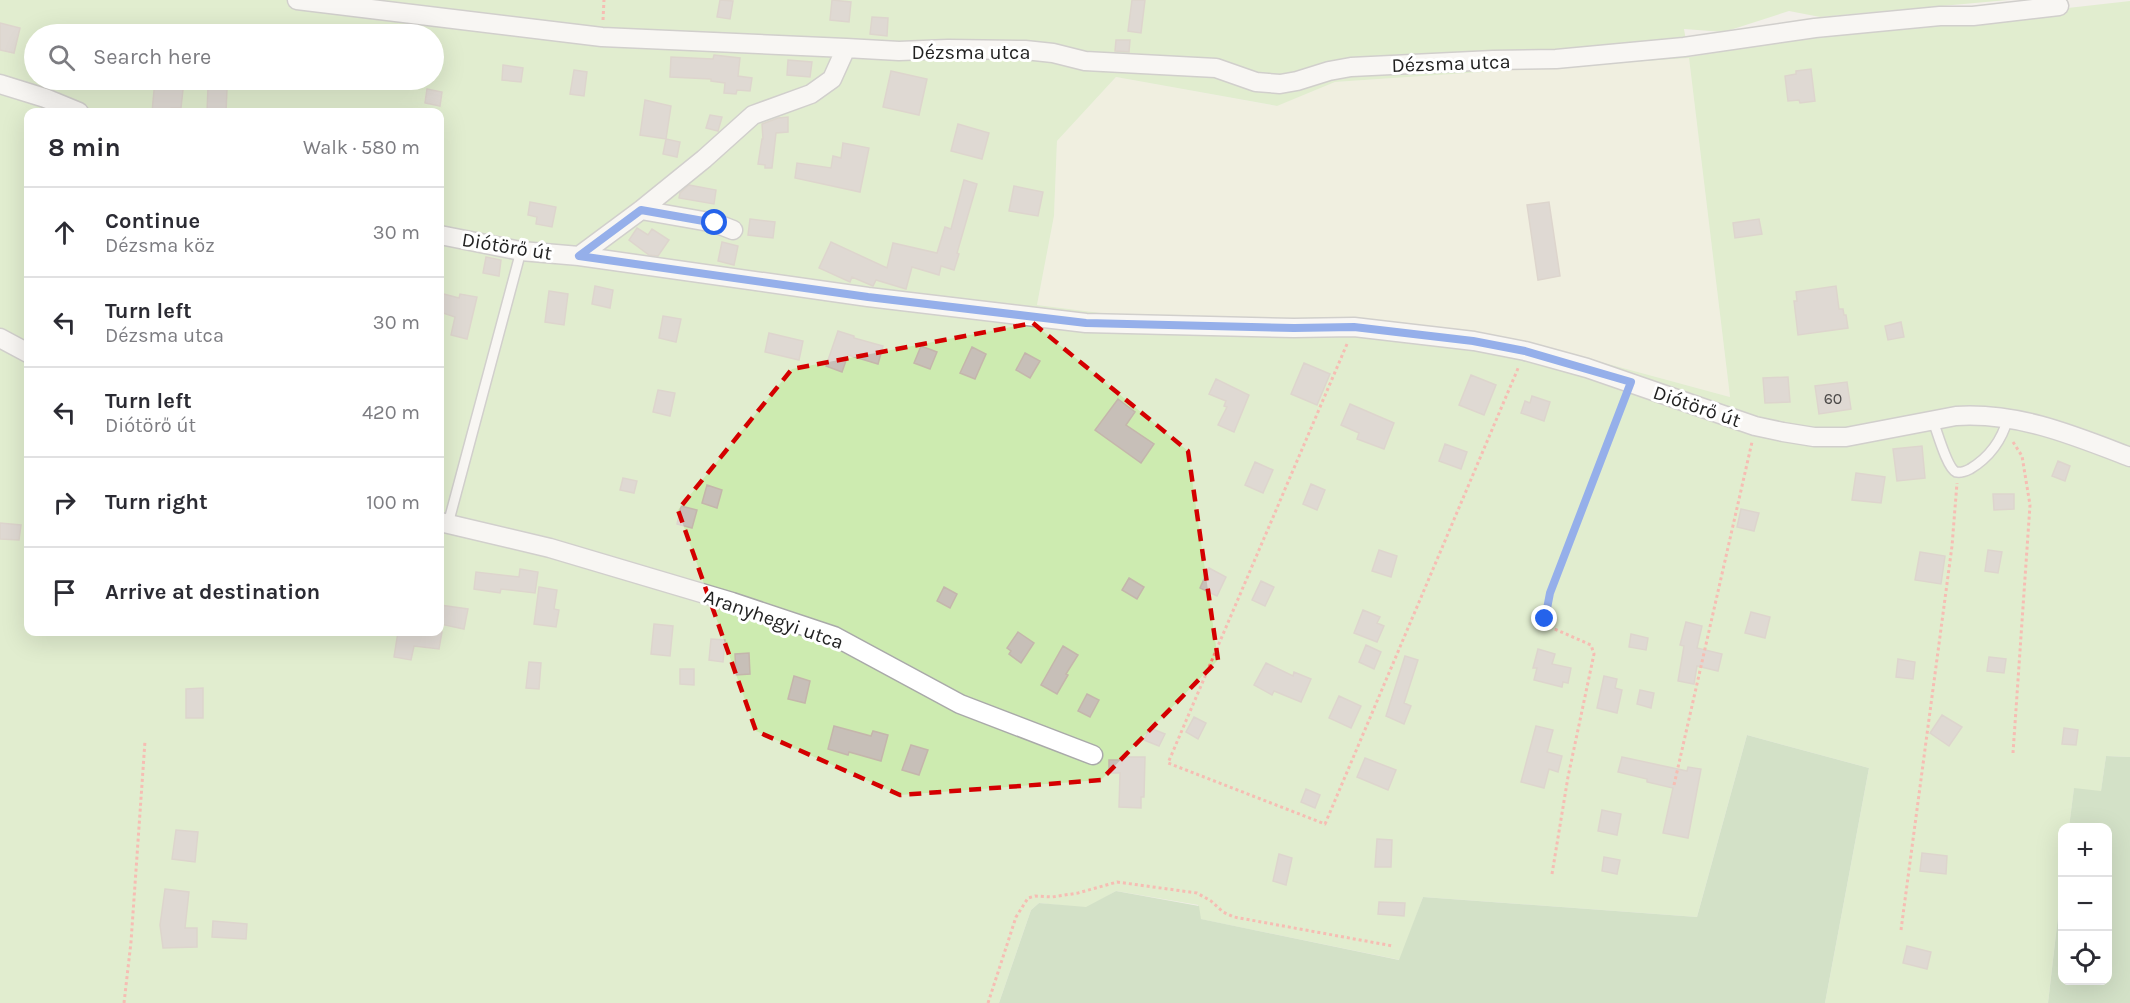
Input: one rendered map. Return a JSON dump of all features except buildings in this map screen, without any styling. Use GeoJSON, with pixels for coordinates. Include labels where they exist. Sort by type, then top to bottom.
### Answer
{"type":"FeatureCollection","features":[{"type":"Feature","properties":{"kind":"street","name":"Dézsma utca"},"geometry":{"type":"LineString","coordinates":[[297,0],[602,37],[899,51],[1025,50],[1053,53],[1085,61],[1216,68],[1257,82],[1280,84],[1351,67],[1481,60],[1556,59],[1684,47],[1815,28],[1940,16],[1973,16],[2059,6]]}},
{"type":"Feature","properties":{"kind":"street"},"geometry":{"type":"LineString","coordinates":[[579,256],[704,159],[753,115],[810,94],[832,79],[846,48]]}},
{"type":"Feature","properties":{"kind":"street"},"geometry":{"type":"LineString","coordinates":[[0,84],[69,108]]}},
{"type":"Feature","properties":{"kind":"street"},"geometry":{"type":"LineString","coordinates":[[641,210],[715,223],[733,230]]}},
{"type":"Feature","properties":{"kind":"street","name":"Diótörő út"},"geometry":{"type":"LineString","coordinates":[[444,236],[521,251],[579,256],[868,297],[1086,323],[1294,328],[1354,327],[1473,341],[1525,351],[1631,382],[1755,426],[1783,432],[1846,437],[1956,416],[1974,415],[2007,424],[2058,429],[2130,457]]}},
{"type":"Feature","properties":{"kind":"street"},"geometry":{"type":"LineString","coordinates":[[0,339],[24,350]]}},
{"type":"Feature","properties":{"kind":"street","name":"Aranyhegyi utca"},"geometry":{"type":"LineString","coordinates":[[444,523],[550,548],[732,602],[834,636],[960,704],[1094,755]]}},
{"type":"Feature","properties":{"kind":"lane"},"geometry":{"type":"LineString","coordinates":[[444,523],[521,251]]}},
{"type":"Feature","properties":{"kind":"lane"},"geometry":{"type":"LineString","coordinates":[[1933,421],[1948,462],[1957,472],[1965,471],[1978,464],[1991,453],[2007,424]]}},
{"type":"Feature","properties":{"kind":"path"},"geometry":{"type":"LineString","coordinates":[[1354,327],[1168,763],[1325,824],[1525,351]]}},
{"type":"Feature","properties":{"kind":"path"},"geometry":{"type":"LineString","coordinates":[[1552,874],[1568,777],[1594,654],[1591,645],[1550,627],[1545,619],[1550,593],[1631,382]]}},
{"type":"Feature","properties":{"kind":"path"},"geometry":{"type":"LineString","coordinates":[[2007,424],[2022,456],[2030,505],[2013,753]]}},
{"type":"Feature","properties":{"kind":"path"},"geometry":{"type":"LineString","coordinates":[[1674,785],[1755,426]]}},
{"type":"Feature","properties":{"kind":"path"},"geometry":{"type":"LineString","coordinates":[[1901,930],[1952,546],[1957,472]]}},
{"type":"Feature","properties":{"kind":"path"},"geometry":{"type":"LineString","coordinates":[[124,1003],[131,942],[145,741]]}},
{"type":"Feature","properties":{"kind":"path"},"geometry":{"type":"LineString","coordinates":[[988,1003],[1016,917],[1028,898],[1078,894],[1117,882],[1197,893],[1234,917],[1393,946]]}},
{"type":"Feature","properties":{"kind":"highlighted area"},"geometry":{"type":"Polygon","coordinates":[[[1033,323],[1188,451],[1218,660],[1101,780],[900,795],[756,731],[678,510],[792,369],[1033,323]]]}},
{"type":"Feature","properties":{"kind":"green space"},"geometry":{"type":"Polygon","coordinates":[[[0,0],[2008,0],[1820,17],[1789,11],[1724,32],[1684,29],[1689,57],[1810,37],[2130,1],[2130,757],[2106,756],[2101,792],[2074,789],[2070,823],[2058,823],[2058,917],[2048,1003],[1825,1003],[1869,768],[1747,735],[1697,917],[1423,897],[1400,960],[1200,919],[1198,905],[1116,891],[1086,908],[1039,903],[1031,910],[999,1003],[0,1003],[0,0]],[[1689,58],[1335,82],[1277,106],[1116,77],[1057,141],[1054,216],[1037,305],[1188,324],[1319,317],[1478,333],[1527,342],[1730,397],[1689,58]]]}},
{"type":"Feature","properties":{"kind":"green space"},"geometry":{"type":"Polygon","coordinates":[[[1689,58],[1730,397],[1527,342],[1188,324],[1037,305],[1054,216],[1057,141],[1116,77],[1276,106],[1335,82],[1689,58]]]}},
{"type":"Feature","properties":{"kind":"green space"},"geometry":{"type":"Polygon","coordinates":[[[1747,735],[1869,768],[1825,1003],[999,1003],[1031,910],[1039,903],[1086,907],[1116,891],[1199,906],[1201,919],[1399,960],[1423,897],[1697,917],[1747,735]]]}},
{"type":"Feature","properties":{"kind":"green space"},"geometry":{"type":"Polygon","coordinates":[[[2106,756],[2130,757],[2130,1003],[2048,1003],[2058,917],[2058,985],[2112,985],[2112,823],[2070,823],[2074,788],[2101,791],[2106,756]]]}},
{"type":"Feature","properties":{"kind":"route"},"geometry":{"type":"LineString","coordinates":[[715,223],[641,210],[579,256],[868,297],[1086,323],[1294,328],[1354,327],[1473,341],[1525,351],[1631,382],[1550,593],[1545,619]]}}]}
